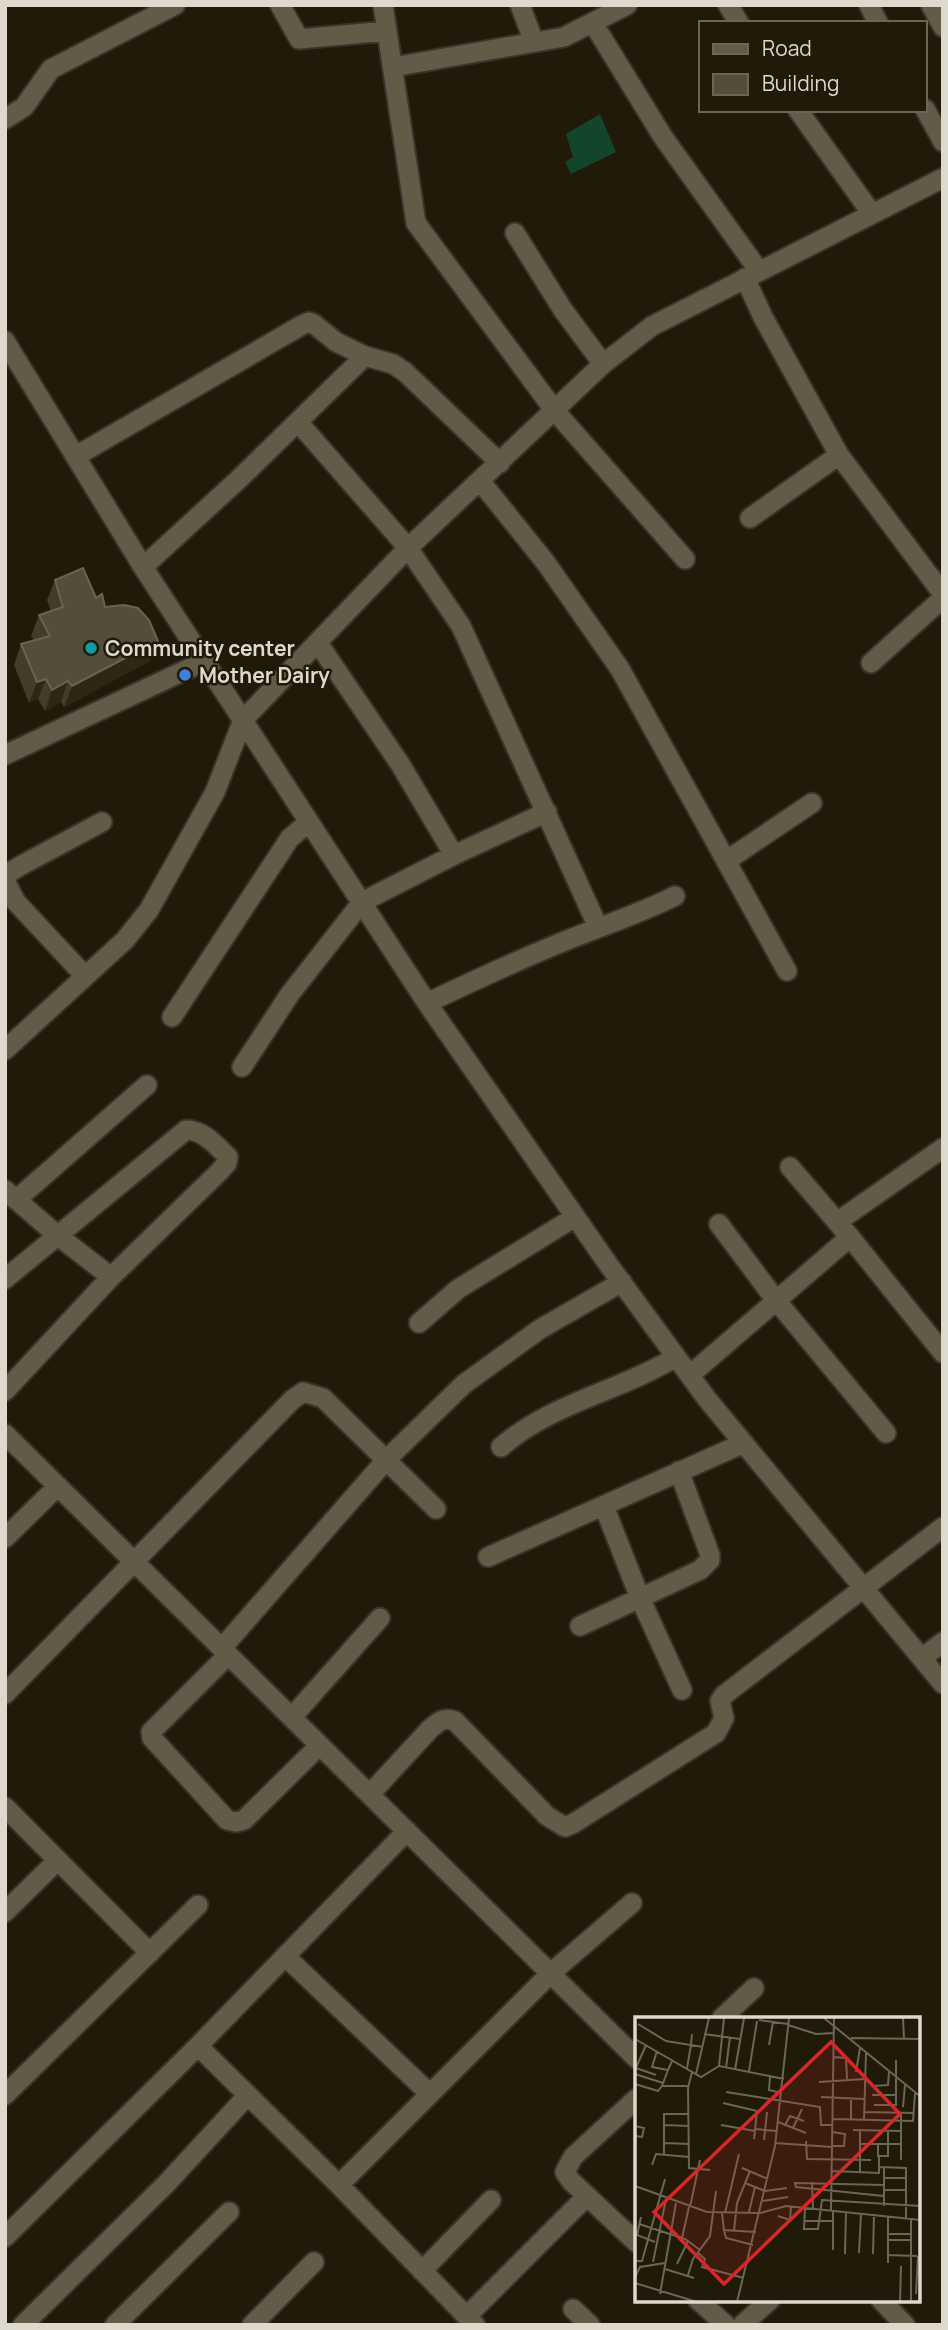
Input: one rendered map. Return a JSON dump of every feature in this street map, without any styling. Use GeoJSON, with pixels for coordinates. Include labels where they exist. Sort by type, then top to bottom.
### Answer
{"type":"FeatureCollection","features":[{"type":"Feature","properties":{"kind":"street"},"geometry":{"type":"LineString","coordinates":[[5,119],[24,107],[51,69],[175,5]]}},
{"type":"Feature","properties":{"kind":"street"},"geometry":{"type":"LineString","coordinates":[[280,5],[299,39],[387,31]]}},
{"type":"Feature","properties":{"kind":"street"},"geometry":{"type":"LineString","coordinates":[[383,5],[416,223],[555,411],[685,559]]}},
{"type":"Feature","properties":{"kind":"street"},"geometry":{"type":"LineString","coordinates":[[520,5],[534,42]]}},
{"type":"Feature","properties":{"kind":"street"},"geometry":{"type":"LineString","coordinates":[[393,67],[564,37],[627,5]]}},
{"type":"Feature","properties":{"kind":"street"},"geometry":{"type":"LineString","coordinates":[[728,5],[738,21]]}},
{"type":"Feature","properties":{"kind":"street"},"geometry":{"type":"LineString","coordinates":[[869,5],[877,21]]}},
{"type":"Feature","properties":{"kind":"street"},"geometry":{"type":"LineString","coordinates":[[931,5],[943,27]]}},
{"type":"Feature","properties":{"kind":"street"},"geometry":{"type":"LineString","coordinates":[[593,23],[752,275],[763,317],[839,455],[943,596],[871,663]]}},
{"type":"Feature","properties":{"kind":"street"},"geometry":{"type":"LineString","coordinates":[[799,112],[872,214]]}},
{"type":"Feature","properties":{"kind":"street"},"geometry":{"type":"LineString","coordinates":[[926,112],[943,142]]}},
{"type":"Feature","properties":{"kind":"street"},"geometry":{"type":"LineString","coordinates":[[5,1049],[125,940],[149,910],[215,792],[243,720],[408,548],[603,364],[652,326],[943,178]]}},
{"type":"Feature","properties":{"kind":"street"},"geometry":{"type":"LineString","coordinates":[[515,233],[563,310],[603,364]]}},
{"type":"Feature","properties":{"kind":"street"},"geometry":{"type":"LineString","coordinates":[[75,456],[309,323],[336,342],[365,356],[393,364],[405,372],[500,463]]}},
{"type":"Feature","properties":{"kind":"street"},"geometry":{"type":"LineString","coordinates":[[5,341],[143,567],[427,1003],[575,1217],[676,1357],[943,1684]]}},
{"type":"Feature","properties":{"kind":"street"},"geometry":{"type":"LineString","coordinates":[[143,567],[365,356]]}},
{"type":"Feature","properties":{"kind":"street"},"geometry":{"type":"LineString","coordinates":[[298,422],[408,548],[461,626],[598,927]]}},
{"type":"Feature","properties":{"kind":"street"},"geometry":{"type":"LineString","coordinates":[[750,518],[839,455]]}},
{"type":"Feature","properties":{"kind":"street"},"geometry":{"type":"LineString","coordinates":[[481,482],[546,563],[620,669],[787,971]]}},
{"type":"Feature","properties":{"kind":"street"},"geometry":{"type":"LineString","coordinates":[[318,643],[400,764],[454,855]]}},
{"type":"Feature","properties":{"kind":"street"},"geometry":{"type":"LineString","coordinates":[[5,755],[205,661]]}},
{"type":"Feature","properties":{"kind":"street"},"geometry":{"type":"LineString","coordinates":[[726,861],[812,803]]}},
{"type":"Feature","properties":{"kind":"street"},"geometry":{"type":"LineString","coordinates":[[242,1067],[290,995],[362,902],[547,812]]}},
{"type":"Feature","properties":{"kind":"street"},"geometry":{"type":"LineString","coordinates":[[85,976],[23,910],[5,880],[7,874],[13,870],[102,822]]}},
{"type":"Feature","properties":{"kind":"street"},"geometry":{"type":"LineString","coordinates":[[172,1017],[290,838],[309,822]]}},
{"type":"Feature","properties":{"kind":"street"},"geometry":{"type":"LineString","coordinates":[[427,1003],[516,961],[598,927],[639,914],[675,896]]}},
{"type":"Feature","properties":{"kind":"street"},"geometry":{"type":"LineString","coordinates":[[111,1277],[11,1195],[147,1085]]}},
{"type":"Feature","properties":{"kind":"street"},"geometry":{"type":"LineString","coordinates":[[5,1279],[186,1130],[200,1133],[228,1157],[227,1163],[111,1277],[5,1391]]}},
{"type":"Feature","properties":{"kind":"street"},"geometry":{"type":"LineString","coordinates":[[837,1222],[943,1148]]}},
{"type":"Feature","properties":{"kind":"street"},"geometry":{"type":"LineString","coordinates":[[790,1167],[943,1353]]}},
{"type":"Feature","properties":{"kind":"street"},"geometry":{"type":"LineString","coordinates":[[419,1323],[458,1289],[575,1217]]}},
{"type":"Feature","properties":{"kind":"street"},"geometry":{"type":"LineString","coordinates":[[719,1224],[775,1299],[886,1433]]}},
{"type":"Feature","properties":{"kind":"street"},"geometry":{"type":"LineString","coordinates":[[690,1374],[850,1237]]}},
{"type":"Feature","properties":{"kind":"street"},"geometry":{"type":"LineString","coordinates":[[319,1746],[244,1820],[236,1822],[227,1821],[152,1738],[151,1732],[225,1651],[387,1459],[464,1384],[540,1329],[622,1282]]}},
{"type":"Feature","properties":{"kind":"street"},"geometry":{"type":"LineString","coordinates":[[501,1447],[519,1432],[548,1416],[641,1376],[676,1357]]}},
{"type":"Feature","properties":{"kind":"street"},"geometry":{"type":"LineString","coordinates":[[5,1694],[292,1400],[303,1392],[323,1398],[436,1510]]}},
{"type":"Feature","properties":{"kind":"street"},"geometry":{"type":"LineString","coordinates":[[5,1434],[635,2057]]}},
{"type":"Feature","properties":{"kind":"street"},"geometry":{"type":"LineString","coordinates":[[488,1557],[744,1443]]}},
{"type":"Feature","properties":{"kind":"street"},"geometry":{"type":"LineString","coordinates":[[580,1626],[700,1570],[710,1560],[679,1471]]}},
{"type":"Feature","properties":{"kind":"street"},"geometry":{"type":"LineString","coordinates":[[5,1538],[58,1486]]}},
{"type":"Feature","properties":{"kind":"street"},"geometry":{"type":"LineString","coordinates":[[604,1506],[640,1598],[682,1690]]}},
{"type":"Feature","properties":{"kind":"street"},"geometry":{"type":"LineString","coordinates":[[370,1794],[430,1729],[439,1721],[448,1718],[455,1721],[547,1816],[565,1827],[574,1824],[716,1732],[724,1718],[720,1701],[724,1695],[943,1527]]}},
{"type":"Feature","properties":{"kind":"street"},"geometry":{"type":"LineString","coordinates":[[292,1717],[380,1618]]}},
{"type":"Feature","properties":{"kind":"street"},"geometry":{"type":"LineString","coordinates":[[922,1658],[943,1642]]}},
{"type":"Feature","properties":{"kind":"street"},"geometry":{"type":"LineString","coordinates":[[5,1807],[150,1953]]}},
{"type":"Feature","properties":{"kind":"street"},"geometry":{"type":"LineString","coordinates":[[5,2237],[198,2046],[407,1831]]}},
{"type":"Feature","properties":{"kind":"street"},"geometry":{"type":"LineString","coordinates":[[5,1912],[58,1860]]}},
{"type":"Feature","properties":{"kind":"street"},"geometry":{"type":"LineString","coordinates":[[339,2185],[551,1973],[632,1903]]}},
{"type":"Feature","properties":{"kind":"street"},"geometry":{"type":"LineString","coordinates":[[5,2095],[198,1905]]}},
{"type":"Feature","properties":{"kind":"street"},"geometry":{"type":"LineString","coordinates":[[285,1956],[430,2094]]}},
{"type":"Feature","properties":{"kind":"street"},"geometry":{"type":"LineString","coordinates":[[723,2017],[754,1988]]}},
{"type":"Feature","properties":{"kind":"street"},"geometry":{"type":"LineString","coordinates":[[198,2046],[471,2320],[587,2196]]}},
{"type":"Feature","properties":{"kind":"street"},"geometry":{"type":"LineString","coordinates":[[23,2325],[166,2183],[248,2095]]}},
{"type":"Feature","properties":{"kind":"street"},"geometry":{"type":"LineString","coordinates":[[635,2100],[573,2157],[565,2172],[570,2181],[635,2241]]}},
{"type":"Feature","properties":{"kind":"street"},"geometry":{"type":"LineString","coordinates":[[422,2271],[491,2200]]}},
{"type":"Feature","properties":{"kind":"street"},"geometry":{"type":"LineString","coordinates":[[115,2325],[229,2212]]}},
{"type":"Feature","properties":{"kind":"street"},"geometry":{"type":"LineString","coordinates":[[252,2325],[314,2262]]}},
{"type":"Feature","properties":{"kind":"street"},"geometry":{"type":"LineString","coordinates":[[700,2302],[726,2325]]}},
{"type":"Feature","properties":{"kind":"street"},"geometry":{"type":"LineString","coordinates":[[742,2325],[767,2302]]}},
{"type":"Feature","properties":{"kind":"street"},"geometry":{"type":"LineString","coordinates":[[883,2302],[905,2325]]}},
{"type":"Feature","properties":{"kind":"street"},"geometry":{"type":"LineString","coordinates":[[573,2309],[590,2325]]}},
{"type":"Feature","properties":{"kind":"green space"},"geometry":{"type":"Polygon","coordinates":[[[600,114],[616,152],[571,174],[565,162],[573,157],[566,134],[600,114]]]}},
{"type":"Feature","properties":{"kind":"building","name":"Community center"},"geometry":{"type":"Polygon","coordinates":[[[83,568],[96,598],[102,594],[105,607],[124,605],[138,608],[149,620],[158,641],[72,686],[68,681],[52,690],[46,679],[37,682],[21,644],[50,636],[39,615],[63,607],[55,580],[83,568]]]}},
{"type":"Feature","properties":{"kind":"place","name":"Community center"},"geometry":{"type":"Point","coordinates":[91,648]}},
{"type":"Feature","properties":{"kind":"place","name":"Mother Dairy"},"geometry":{"type":"Point","coordinates":[185,675]}}]}
